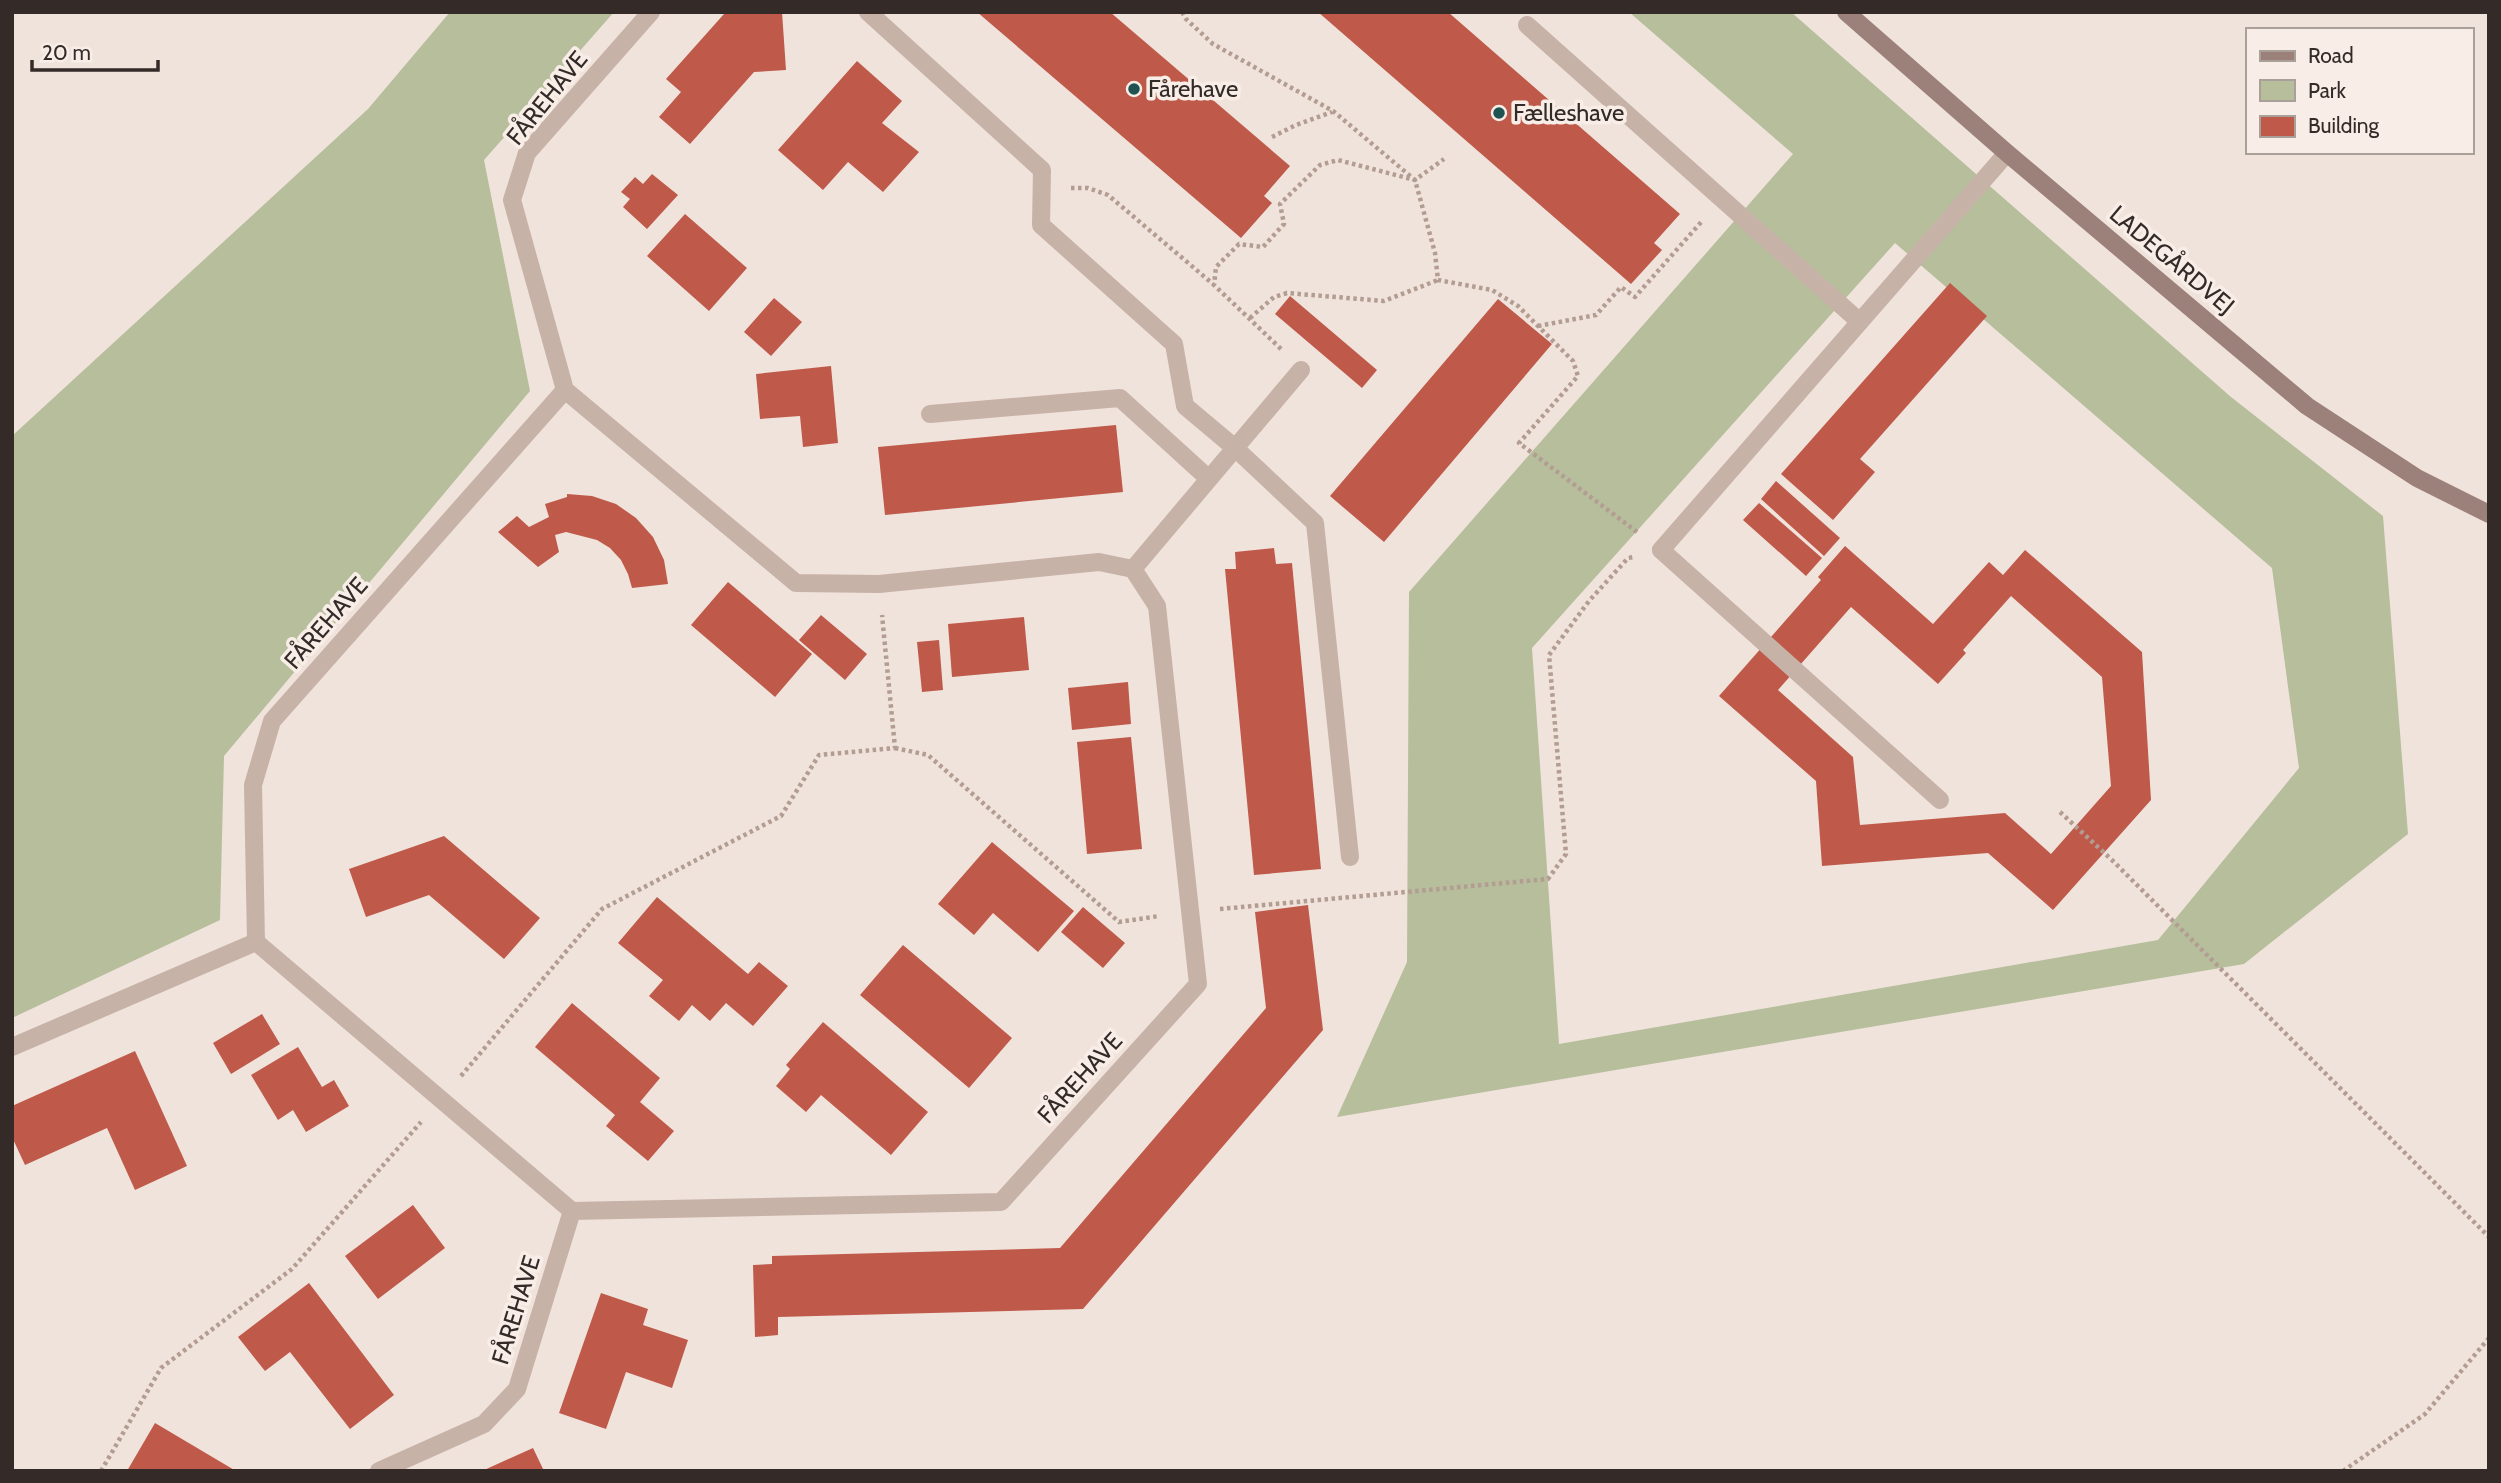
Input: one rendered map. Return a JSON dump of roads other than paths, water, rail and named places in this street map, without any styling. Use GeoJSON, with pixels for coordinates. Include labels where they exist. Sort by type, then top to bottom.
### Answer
{"type":"FeatureCollection","features":[{"type":"Feature","properties":{"kind":"street","name":"FÅREHAVE"},"geometry":{"type":"LineString","coordinates":[[256,942],[253,785],[272,721],[565,390],[512,201],[527,153],[652,12]]}},
{"type":"Feature","properties":{"kind":"street"},"geometry":{"type":"LineString","coordinates":[[868,12],[1042,170],[1041,225],[1174,344],[1185,406],[1235,448],[1315,523],[1349,857]]}},
{"type":"Feature","properties":{"kind":"street","name":"LADEGÅRDVEJ"},"geometry":{"type":"LineString","coordinates":[[1846,12],[2007,153],[2307,406],[2417,478],[2489,514]]}},
{"type":"Feature","properties":{"kind":"street"},"geometry":{"type":"LineString","coordinates":[[1527,26],[1860,322]]}},
{"type":"Feature","properties":{"kind":"street"},"geometry":{"type":"LineString","coordinates":[[1940,800],[1661,550],[2007,153]]}},
{"type":"Feature","properties":{"kind":"street"},"geometry":{"type":"LineString","coordinates":[[565,390],[796,583],[880,584],[1098,562],[1133,569],[1301,370]]}},
{"type":"Feature","properties":{"kind":"street"},"geometry":{"type":"LineString","coordinates":[[930,414],[1120,398],[1209,479]]}},
{"type":"Feature","properties":{"kind":"street","name":"FÅREHAVE"},"geometry":{"type":"LineString","coordinates":[[379,1471],[484,1424],[517,1389],[572,1211],[1001,1202],[1198,984],[1157,606],[1133,569]]}},
{"type":"Feature","properties":{"kind":"street"},"geometry":{"type":"LineString","coordinates":[[12,1047],[256,942],[572,1211]]}},
{"type":"Feature","properties":{"kind":"place","name":"Fårehave"},"geometry":{"type":"Point","coordinates":[1134,89]}},
{"type":"Feature","properties":{"kind":"place","name":"Fælleshave"},"geometry":{"type":"Point","coordinates":[1499,113]}}]}
